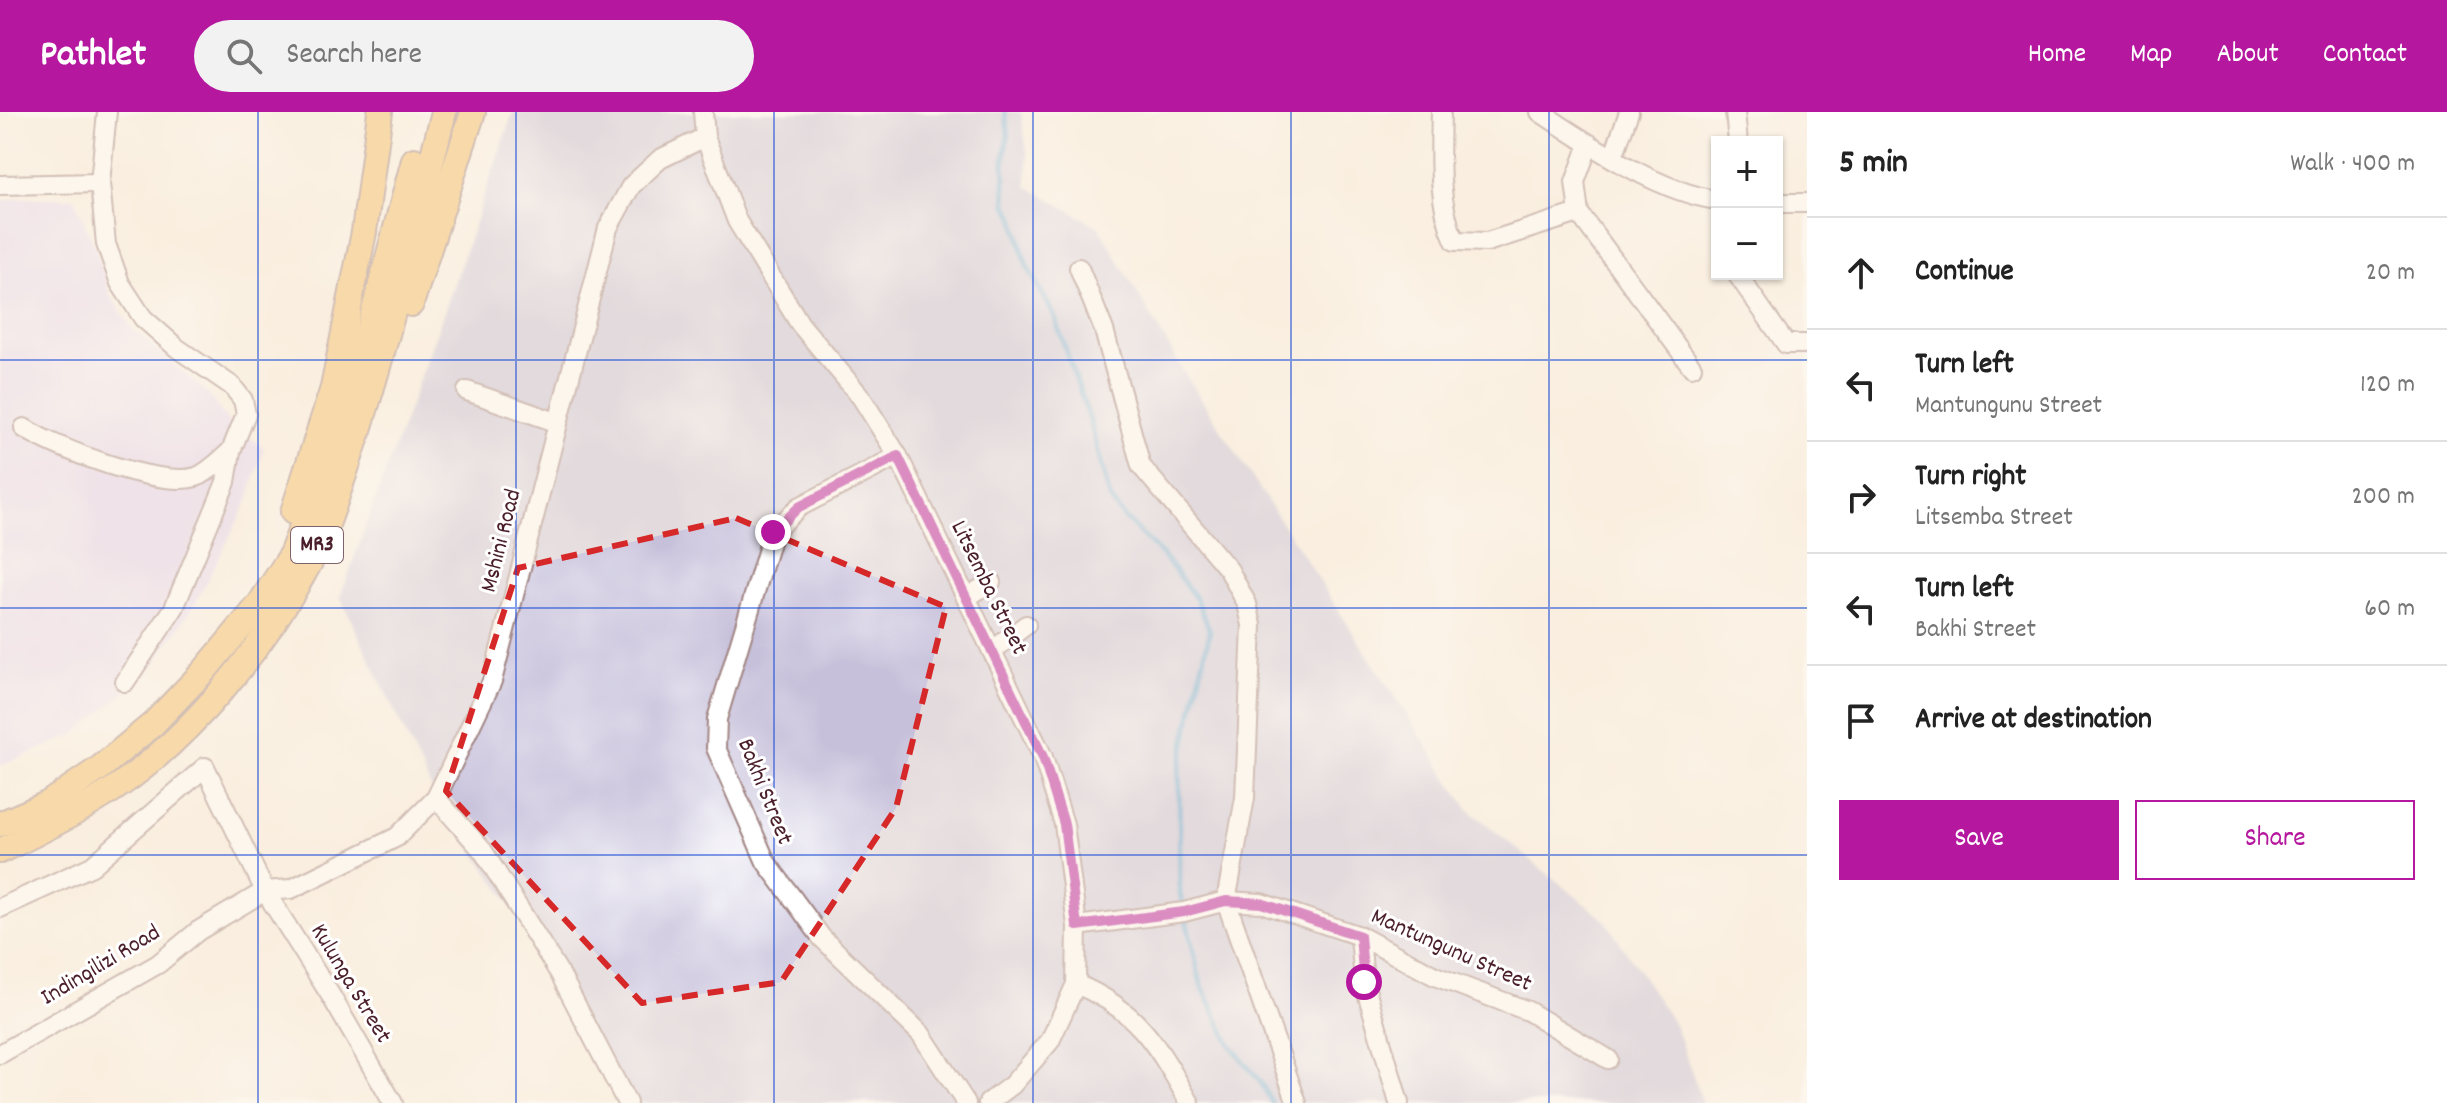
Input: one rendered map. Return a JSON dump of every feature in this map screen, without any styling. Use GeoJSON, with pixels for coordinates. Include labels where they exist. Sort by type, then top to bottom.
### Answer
{"type":"FeatureCollection","features":[{"type":"Feature","properties":{"kind":"highway"},"geometry":{"type":"LineString","coordinates":[[259,605],[333,388],[364,232],[380,112]]}},
{"type":"Feature","properties":{"kind":"highway","name":"MR3"},"geometry":{"type":"LineString","coordinates":[[0,824],[47,804],[100,768],[153,724],[204,671],[259,605],[290,557],[346,416],[427,112]]}},
{"type":"Feature","properties":{"kind":"highway","name":"MR3"},"geometry":{"type":"LineString","coordinates":[[0,851],[97,800],[171,743],[227,686],[310,563],[369,400],[444,112]]}},
{"type":"Feature","properties":{"kind":"highway"},"geometry":{"type":"LineString","coordinates":[[310,563],[346,504],[379,413],[438,214],[473,112]]}},
{"type":"Feature","properties":{"kind":"street"},"geometry":{"type":"LineString","coordinates":[[107,112],[100,183],[106,244],[120,283],[143,318],[177,348],[232,386],[243,400],[246,414],[231,451],[226,482],[174,608],[125,682]]}},
{"type":"Feature","properties":{"kind":"street","name":"Litsemba Street"},"geometry":{"type":"LineString","coordinates":[[703,112],[705,137],[737,221],[800,324],[861,397],[898,456],[1043,757],[1064,824],[1077,926],[1076,984],[1050,1041],[1012,1085],[988,1103]]}},
{"type":"Feature","properties":{"kind":"street"},"geometry":{"type":"LineString","coordinates":[[1441,112],[1440,156],[1446,221],[1455,241],[1487,242],[1579,213]]}},
{"type":"Feature","properties":{"kind":"street"},"geometry":{"type":"LineString","coordinates":[[1540,112],[1613,157],[1690,196],[1711,199]]}},
{"type":"Feature","properties":{"kind":"street"},"geometry":{"type":"LineString","coordinates":[[1613,157],[1629,112]]}},
{"type":"Feature","properties":{"kind":"street"},"geometry":{"type":"LineString","coordinates":[[1735,112],[1737,136]]}},
{"type":"Feature","properties":{"kind":"street","name":"Mshini Road"},"geometry":{"type":"LineString","coordinates":[[265,891],[291,889],[397,837],[436,798],[492,681],[608,228],[631,186],[650,168],[660,159],[705,137]]}},
{"type":"Feature","properties":{"kind":"street"},"geometry":{"type":"LineString","coordinates":[[1589,144],[1575,182],[1579,213],[1692,367]]}},
{"type":"Feature","properties":{"kind":"street"},"geometry":{"type":"LineString","coordinates":[[0,185],[100,183]]}},
{"type":"Feature","properties":{"kind":"street"},"geometry":{"type":"LineString","coordinates":[[1783,203],[1807,203]]}},
{"type":"Feature","properties":{"kind":"street"},"geometry":{"type":"LineString","coordinates":[[1079,268],[1104,330],[1141,466],[1169,502],[1213,549],[1229,570],[1247,604],[1252,625],[1245,798],[1226,901],[1297,1103]]}},
{"type":"Feature","properties":{"kind":"street"},"geometry":{"type":"LineString","coordinates":[[1741,280],[1786,344],[1807,344]]}},
{"type":"Feature","properties":{"kind":"street"},"geometry":{"type":"LineString","coordinates":[[467,391],[556,422]]}},
{"type":"Feature","properties":{"kind":"street"},"geometry":{"type":"LineString","coordinates":[[24,428],[75,454],[152,475],[181,479],[198,477],[231,451]]}},
{"type":"Feature","properties":{"kind":"street","name":"Bakhi Street"},"geometry":{"type":"LineString","coordinates":[[898,456],[799,507],[773,532],[717,719],[716,748],[766,862],[822,938],[921,1034],[966,1103]]}},
{"type":"Feature","properties":{"kind":"street"},"geometry":{"type":"LineString","coordinates":[[966,598],[991,582]]}},
{"type":"Feature","properties":{"kind":"street"},"geometry":{"type":"LineString","coordinates":[[992,651],[1026,625]]}},
{"type":"Feature","properties":{"kind":"street","name":"Kulunga Street"},"geometry":{"type":"LineString","coordinates":[[0,908],[92,866],[205,767],[265,891],[393,1103]]}},
{"type":"Feature","properties":{"kind":"street"},"geometry":{"type":"LineString","coordinates":[[436,798],[491,863],[560,974],[627,1103]]}},
{"type":"Feature","properties":{"kind":"street","name":"Indingilizi Road"},"geometry":{"type":"LineString","coordinates":[[0,1054],[158,964],[198,931],[265,891]]}},
{"type":"Feature","properties":{"kind":"street","name":"Mantungunu Street"},"geometry":{"type":"LineString","coordinates":[[1077,926],[1184,912],[1226,901],[1261,903],[1360,936],[1435,976],[1528,1011],[1608,1059]]}},
{"type":"Feature","properties":{"kind":"street"},"geometry":{"type":"LineString","coordinates":[[1360,936],[1364,982],[1399,1103]]}},
{"type":"Feature","properties":{"kind":"street"},"geometry":{"type":"LineString","coordinates":[[1076,984],[1126,1012],[1149,1035],[1190,1103]]}},
{"type":"Feature","properties":{"kind":"highlighted area"},"geometry":{"type":"Polygon","coordinates":[[[736,518],[946,607],[896,808],[781,982],[642,1003],[446,791],[518,568],[736,518]]]}},
{"type":"Feature","properties":{"kind":"shaded area"},"geometry":{"type":"Polygon","coordinates":[[[513,112],[1021,112],[1028,157],[1027,186],[1099,227],[1185,374],[1468,809],[1606,921],[1674,1024],[1703,1103],[627,1103],[560,974],[436,798],[340,597],[513,112]]]}},
{"type":"Feature","properties":{"kind":"shaded area"},"geometry":{"type":"Polygon","coordinates":[[[19,198],[74,198],[96,249],[109,293],[132,328],[208,394],[227,420],[264,448],[247,503],[194,606],[150,671],[76,734],[0,766],[0,202],[19,198]]]}},
{"type":"Feature","properties":{"kind":"waterway"},"geometry":{"type":"LineString","coordinates":[[1005,112],[1008,133],[1004,162],[1006,204],[1014,216],[1026,264],[1054,315],[1090,421],[1110,498],[1121,514],[1165,558],[1197,600],[1210,631],[1179,770],[1180,893],[1201,984],[1231,1046],[1261,1083],[1272,1103]]}},
{"type":"Feature","properties":{"kind":"route"},"geometry":{"type":"LineString","coordinates":[[773,532],[799,507],[898,456],[1043,757],[1064,824],[1077,926],[1184,912],[1226,901],[1261,903],[1360,936],[1364,982]]}}]}
